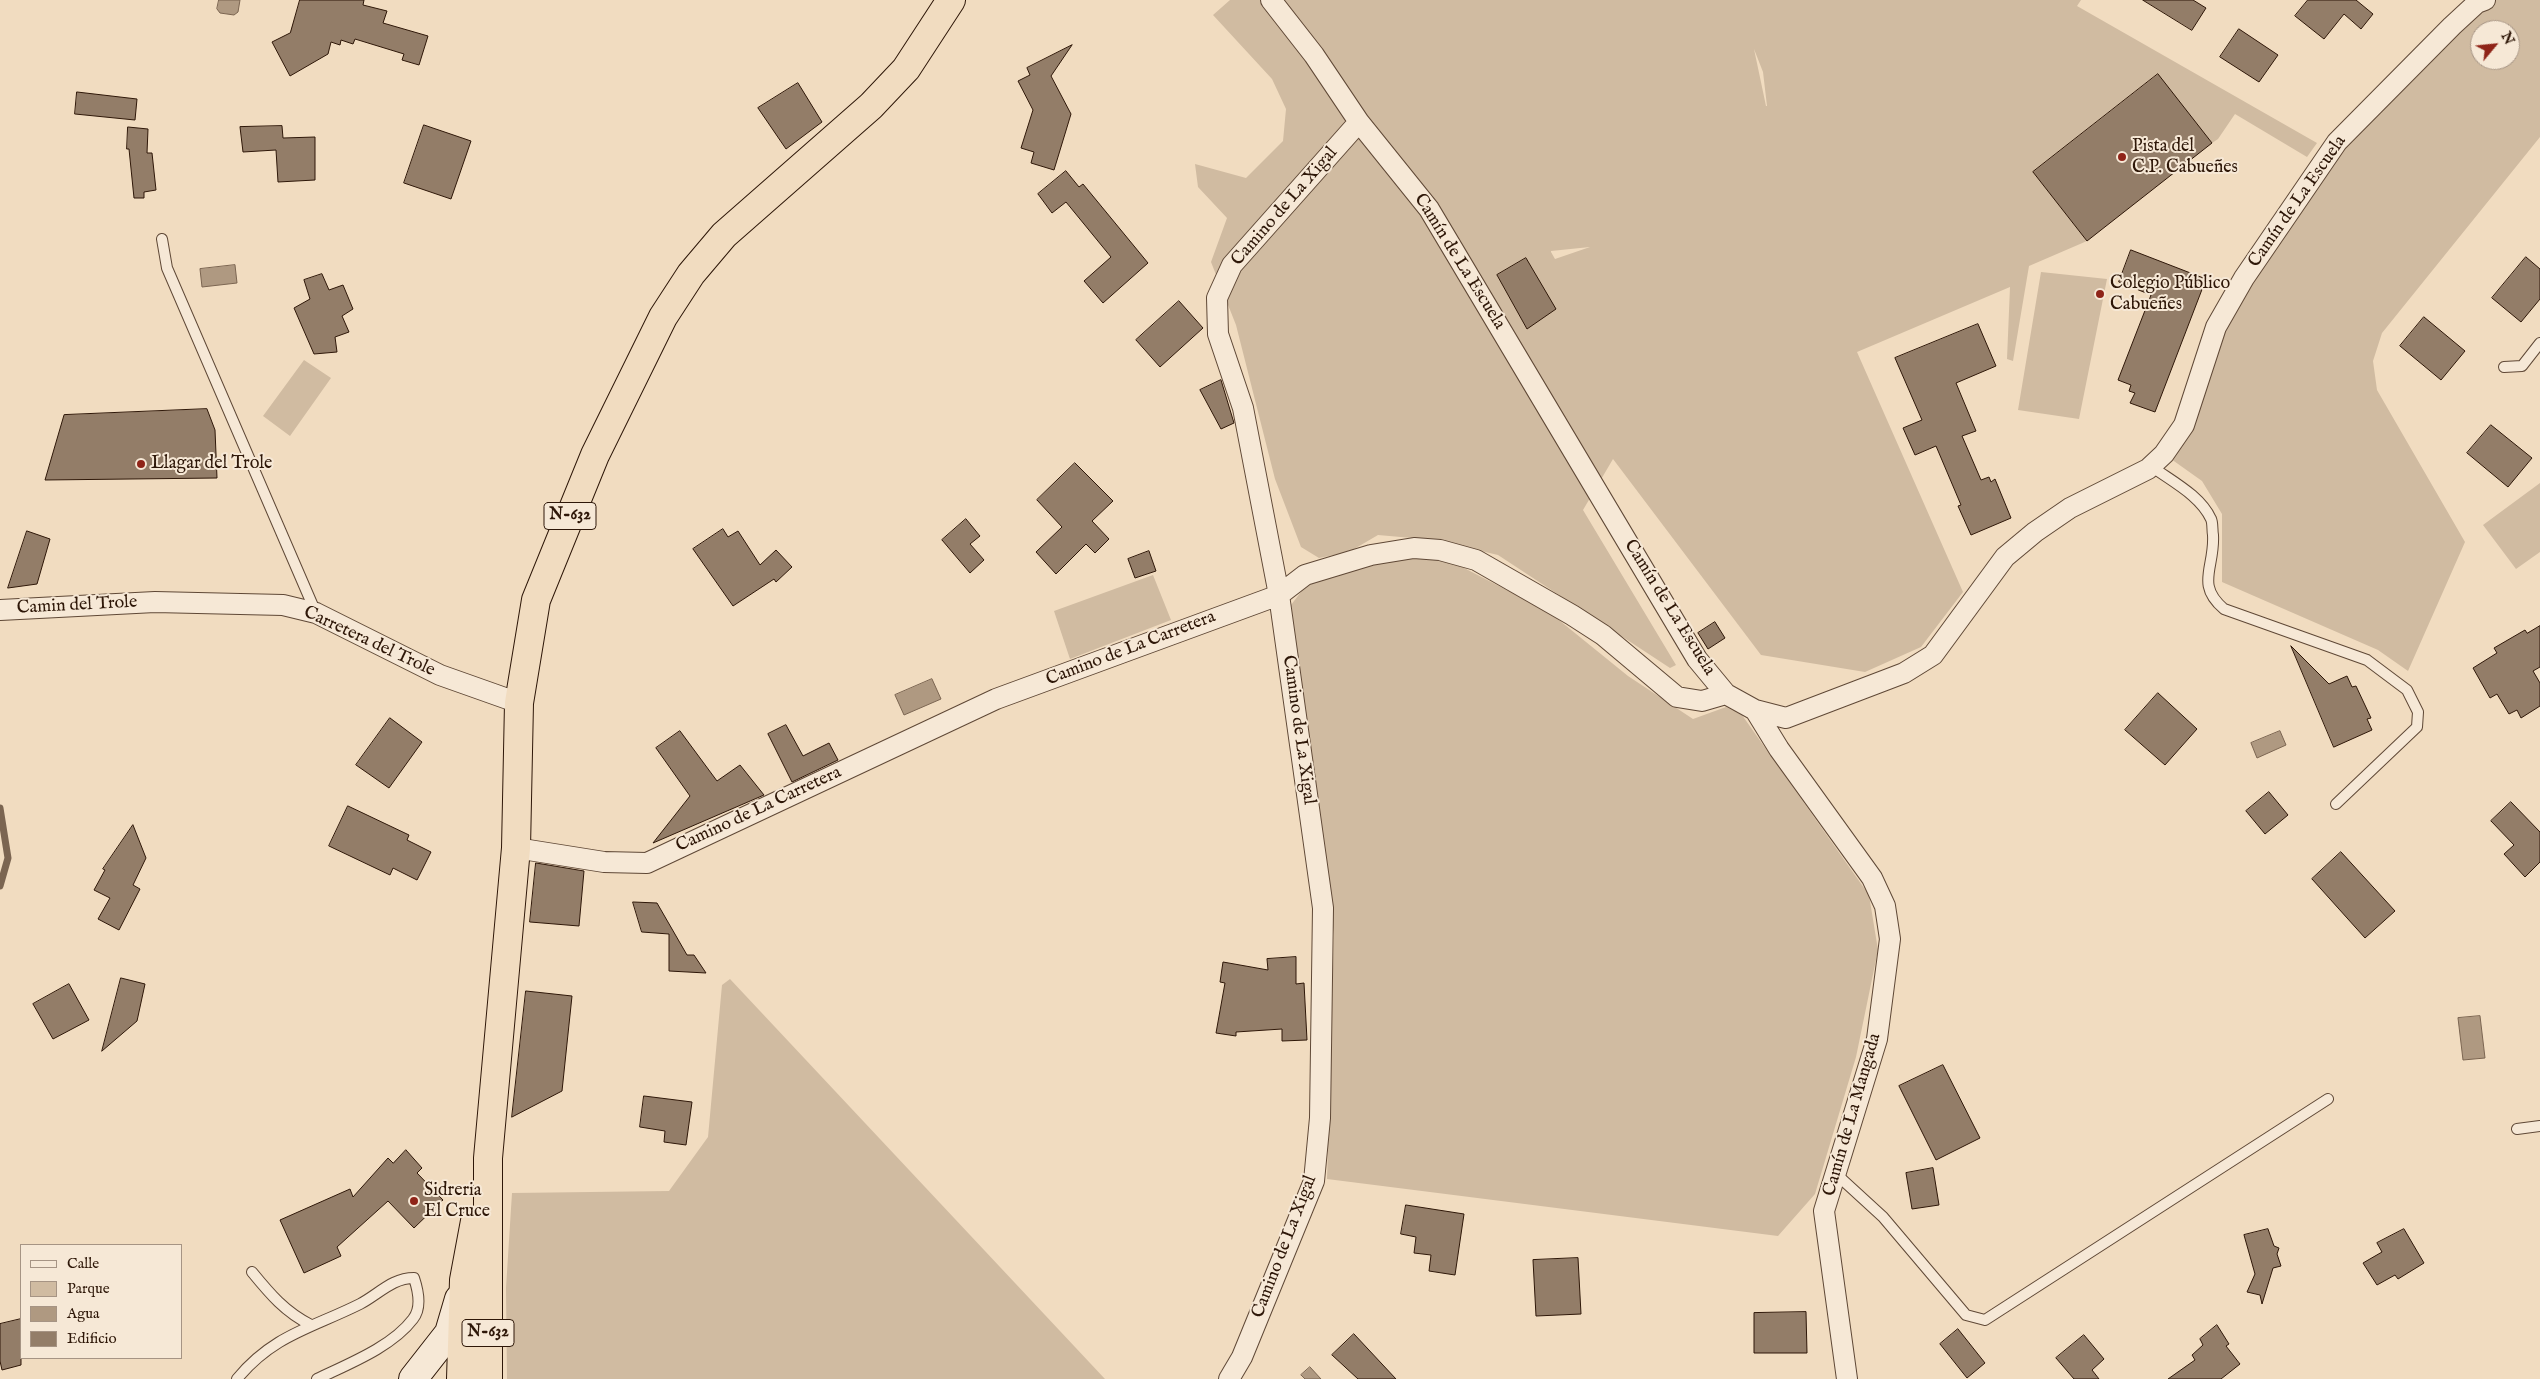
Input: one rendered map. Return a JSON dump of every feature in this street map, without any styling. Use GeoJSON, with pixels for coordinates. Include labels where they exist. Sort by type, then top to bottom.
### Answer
{"type":"FeatureCollection","features":[{"type":"Feature","properties":{"kind":"highway","name":"N-632"},"geometry":{"type":"LineString","coordinates":[[488,1379],[476,1283],[516,848],[518,703],[536,600],[595,455],[663,317],[691,274],[724,235],[871,106],[906,69],[950,0]]}},
{"type":"Feature","properties":{"kind":"highway"},"geometry":{"type":"LineString","coordinates":[[461,1379],[476,1283]]}},
{"type":"Feature","properties":{"kind":"street","name":"Camín de La Escuela"},"geometry":{"type":"LineString","coordinates":[[1272,0],[1314,55],[1359,122],[1429,209],[1697,660],[1726,694],[1755,710],[1786,718],[1904,673],[1933,655],[2005,557],[2027,538],[2070,508],[2150,466],[2164,454],[2184,425],[2216,327],[2244,278],[2337,142],[2452,26],[2477,3],[2485,0]]}},
{"type":"Feature","properties":{"kind":"street","name":"Camino de La Xigal"},"geometry":{"type":"LineString","coordinates":[[1229,1379],[1245,1349],[1314,1181],[1320,1118],[1323,908],[1279,595],[1244,408],[1218,334],[1218,298],[1232,265],[1359,122]]}},
{"type":"Feature","properties":{"kind":"street","name":"Camino de La Carretera"},"geometry":{"type":"LineString","coordinates":[[516,848],[604,862],[647,863],[996,699],[1279,595],[1305,575],[1371,555],[1414,548],[1440,550],[1476,560],[1603,635],[1677,697],[1702,701],[1726,694]]}},
{"type":"Feature","properties":{"kind":"street","name":"Carretera del Trole"},"geometry":{"type":"LineString","coordinates":[[154,602],[283,604],[316,613],[440,675],[518,703]]}},
{"type":"Feature","properties":{"kind":"street","name":"Camin del Trole"},"geometry":{"type":"LineString","coordinates":[[0,610],[154,602]]}},
{"type":"Feature","properties":{"kind":"street","name":"Camín de La Mangada"},"geometry":{"type":"LineString","coordinates":[[1755,710],[1779,749],[1872,878],[1885,906],[1890,939],[1877,1039],[1865,1084],[1835,1172],[1824,1211],[1847,1379]]}},
{"type":"Feature","properties":{"kind":"street"},"geometry":{"type":"LineString","coordinates":[[413,1379],[448,1333],[476,1283]]}},
{"type":"Feature","properties":{"kind":"street"},"geometry":{"type":"LineString","coordinates":[[476,1283],[479,1317],[478,1379]]}},
{"type":"Feature","properties":{"kind":"lane"},"geometry":{"type":"LineString","coordinates":[[162,239],[167,268],[316,613]]}},
{"type":"Feature","properties":{"kind":"lane"},"geometry":{"type":"LineString","coordinates":[[2504,367],[2522,366],[2540,343]]}},
{"type":"Feature","properties":{"kind":"lane"},"geometry":{"type":"LineString","coordinates":[[2150,466],[2196,498],[2211,520],[2214,547],[2207,587],[2219,605],[2224,609],[2367,660],[2406,690],[2418,712],[2417,727],[2336,804]]}},
{"type":"Feature","properties":{"kind":"lane"},"geometry":{"type":"LineString","coordinates":[[1835,1172],[1883,1217],[1966,1315],[1985,1320],[2328,1099]]}},
{"type":"Feature","properties":{"kind":"lane"},"geometry":{"type":"LineString","coordinates":[[2517,1129],[2540,1126]]}},
{"type":"Feature","properties":{"kind":"lane"},"geometry":{"type":"LineString","coordinates":[[252,1272],[280,1305],[294,1316],[311,1325]]}},
{"type":"Feature","properties":{"kind":"lane"},"geometry":{"type":"LineString","coordinates":[[238,1379],[249,1364],[279,1340],[361,1303],[401,1278],[414,1278],[419,1296],[414,1318],[380,1348],[317,1379]]}},
{"type":"Feature","properties":{"kind":"green space"},"geometry":{"type":"Polygon","coordinates":[[[1230,0],[2081,0],[2077,6],[2317,143],[2307,157],[2235,114],[2218,139],[2212,143],[2157,74],[2033,172],[2087,241],[2029,266],[2013,361],[2007,359],[2010,287],[1857,352],[1963,592],[1921,647],[1865,672],[1761,655],[1613,459],[1583,510],[1676,665],[1670,668],[1498,555],[1435,540],[1378,535],[1349,552],[1319,558],[1301,547],[1275,479],[1236,325],[1211,262],[1227,218],[1198,187],[1195,164],[1246,178],[1283,141],[1286,109],[1272,79],[1213,15],[1230,0]],[[1754,49],[1766,106],[1767,106],[1763,72],[1754,49]],[[1590,247],[1551,251],[1555,259],[1590,247]],[[1526,258],[1497,275],[1527,329],[1555,309],[1526,258]]]}},
{"type":"Feature","properties":{"kind":"green space"},"geometry":{"type":"Polygon","coordinates":[[[2485,0],[2540,0],[2540,137],[2382,333],[2373,361],[2377,390],[2465,542],[2408,671],[2378,650],[2222,582],[2222,514],[2202,481],[2164,454],[2216,327],[2337,142],[2485,0]]]}},
{"type":"Feature","properties":{"kind":"green space"},"geometry":{"type":"Polygon","coordinates":[[[2041,272],[2107,279],[2079,419],[2018,410],[2041,272]]]}},
{"type":"Feature","properties":{"kind":"green space"},"geometry":{"type":"Polygon","coordinates":[[[304,360],[331,378],[290,436],[263,416],[304,360]]]}},
{"type":"Feature","properties":{"kind":"green space"},"geometry":{"type":"Polygon","coordinates":[[[2540,483],[2540,552],[2516,569],[2483,525],[2540,483]]]}},
{"type":"Feature","properties":{"kind":"green space"},"geometry":{"type":"Polygon","coordinates":[[[1441,556],[1549,612],[1628,676],[1693,719],[1726,707],[1742,715],[1869,895],[1878,950],[1856,1057],[1815,1194],[1778,1236],[1327,1179],[1334,934],[1291,605],[1310,580],[1389,561],[1441,556]]]}},
{"type":"Feature","properties":{"kind":"green space"},"geometry":{"type":"Polygon","coordinates":[[[1153,575],[1171,620],[1070,659],[1054,611],[1153,575]]]}},
{"type":"Feature","properties":{"kind":"green space"},"geometry":{"type":"Polygon","coordinates":[[[730,979],[1105,1379],[507,1379],[506,1288],[512,1193],[669,1191],[708,1137],[722,985],[730,979]]]}},
{"type":"Feature","properties":{"kind":"water"},"geometry":{"type":"Polygon","coordinates":[[[219,0],[240,0],[238,12],[234,15],[220,13],[217,9],[219,0]]]}},
{"type":"Feature","properties":{"kind":"water"},"geometry":{"type":"Polygon","coordinates":[[[235,265],[237,283],[202,287],[200,269],[235,265]]]}},
{"type":"Feature","properties":{"kind":"water"},"geometry":{"type":"Polygon","coordinates":[[[932,679],[941,699],[904,715],[895,695],[932,679]]]}},
{"type":"Feature","properties":{"kind":"water"},"geometry":{"type":"Polygon","coordinates":[[[2280,731],[2286,745],[2257,758],[2251,743],[2280,731]]]}},
{"type":"Feature","properties":{"kind":"water"},"geometry":{"type":"Polygon","coordinates":[[[2480,1016],[2485,1058],[2463,1060],[2458,1018],[2480,1016]]]}},
{"type":"Feature","properties":{"kind":"water"},"geometry":{"type":"Polygon","coordinates":[[[1310,1367],[1321,1379],[1305,1379],[1301,1375],[1310,1367]]]}},
{"type":"Feature","properties":{"kind":"building"},"geometry":{"type":"Polygon","coordinates":[[[300,0],[364,0],[363,5],[387,11],[383,23],[428,36],[419,65],[402,60],[404,54],[355,39],[353,44],[341,40],[340,45],[331,42],[328,54],[290,76],[272,42],[290,33],[300,0]]]}},
{"type":"Feature","properties":{"kind":"building"},"geometry":{"type":"Polygon","coordinates":[[[2143,0],[2193,0],[2206,8],[2192,30],[2143,0]]]}},
{"type":"Feature","properties":{"kind":"building"},"geometry":{"type":"Polygon","coordinates":[[[2308,0],[2356,0],[2373,14],[2361,29],[2344,14],[2324,39],[2295,16],[2308,0]]]}},
{"type":"Feature","properties":{"kind":"building"},"geometry":{"type":"Polygon","coordinates":[[[2239,29],[2278,55],[2259,82],[2220,57],[2239,29]]]}},
{"type":"Feature","properties":{"kind":"building"},"geometry":{"type":"Polygon","coordinates":[[[1072,45],[1051,76],[1071,114],[1054,170],[1031,163],[1034,152],[1021,148],[1033,110],[1018,81],[1030,75],[1027,68],[1072,45]]]}},
{"type":"Feature","properties":{"kind":"building","name":"Pista del C.P. Cabueñes"},"geometry":{"type":"Polygon","coordinates":[[[2158,74],[2212,143],[2087,241],[2033,172],[2158,74]]]}},
{"type":"Feature","properties":{"kind":"building"},"geometry":{"type":"Polygon","coordinates":[[[798,83],[822,122],[786,149],[758,108],[798,83]]]}},
{"type":"Feature","properties":{"kind":"building"},"geometry":{"type":"Polygon","coordinates":[[[77,92],[137,99],[135,120],[75,114],[77,92]]]}},
{"type":"Feature","properties":{"kind":"building"},"geometry":{"type":"Polygon","coordinates":[[[424,125],[471,141],[451,199],[404,183],[424,125]]]}},
{"type":"Feature","properties":{"kind":"building"},"geometry":{"type":"Polygon","coordinates":[[[282,126],[283,138],[315,137],[315,180],[278,182],[276,150],[243,152],[240,127],[282,126]]]}},
{"type":"Feature","properties":{"kind":"building"},"geometry":{"type":"Polygon","coordinates":[[[128,127],[148,129],[147,153],[152,153],[156,190],[144,192],[144,198],[134,198],[129,149],[127,149],[128,127]]]}},
{"type":"Feature","properties":{"kind":"building"},"geometry":{"type":"Polygon","coordinates":[[[1066,171],[1079,187],[1083,184],[1148,263],[1103,303],[1084,281],[1111,257],[1066,202],[1052,213],[1038,194],[1066,171]]]}},
{"type":"Feature","properties":{"kind":"building"},"geometry":{"type":"Polygon","coordinates":[[[2131,250],[2206,279],[2155,412],[2130,403],[2135,393],[2129,391],[2131,385],[2118,380],[2151,295],[2119,282],[2131,250]]]}},
{"type":"Feature","properties":{"kind":"building"},"geometry":{"type":"Polygon","coordinates":[[[2526,257],[2540,269],[2540,299],[2521,322],[2492,298],[2526,257]]]}},
{"type":"Feature","properties":{"kind":"building"},"geometry":{"type":"Polygon","coordinates":[[[1526,258],[1556,309],[1527,329],[1497,275],[1526,258]]]}},
{"type":"Feature","properties":{"kind":"building"},"geometry":{"type":"Polygon","coordinates":[[[322,274],[329,290],[343,285],[353,309],[342,316],[349,332],[335,337],[337,352],[314,354],[294,308],[310,299],[304,280],[322,274]]]}},
{"type":"Feature","properties":{"kind":"building"},"geometry":{"type":"Polygon","coordinates":[[[1179,301],[1203,328],[1160,367],[1136,340],[1179,301]]]}},
{"type":"Feature","properties":{"kind":"building"},"geometry":{"type":"Polygon","coordinates":[[[2424,317],[2465,351],[2441,380],[2400,346],[2424,317]]]}},
{"type":"Feature","properties":{"kind":"building"},"geometry":{"type":"Polygon","coordinates":[[[1978,324],[1996,366],[1956,383],[1976,431],[1962,436],[1981,480],[1989,477],[1991,482],[1995,479],[2011,518],[1971,535],[1958,506],[1961,505],[1936,446],[1915,455],[1903,428],[1922,420],[1895,358],[1978,324]]]}},
{"type":"Feature","properties":{"kind":"building"},"geometry":{"type":"Polygon","coordinates":[[[1221,380],[1234,423],[1221,429],[1200,390],[1221,380]]]}},
{"type":"Feature","properties":{"kind":"building"},"geometry":{"type":"Polygon","coordinates":[[[207,409],[215,430],[217,478],[45,480],[64,415],[207,409]]]}},
{"type":"Feature","properties":{"kind":"building"},"geometry":{"type":"Polygon","coordinates":[[[2491,425],[2532,458],[2508,487],[2467,453],[2491,425]]]}},
{"type":"Feature","properties":{"kind":"building"},"geometry":{"type":"Polygon","coordinates":[[[1075,463],[1113,501],[1092,521],[1109,539],[1095,553],[1086,544],[1056,574],[1036,552],[1062,527],[1037,500],[1075,463]]]}},
{"type":"Feature","properties":{"kind":"building"},"geometry":{"type":"Polygon","coordinates":[[[966,519],[980,536],[970,544],[984,560],[970,573],[942,540],[966,519]]]}},
{"type":"Feature","properties":{"kind":"building"},"geometry":{"type":"Polygon","coordinates":[[[723,529],[728,537],[738,531],[760,565],[776,550],[792,567],[776,582],[774,579],[733,606],[693,549],[723,529]]]}},
{"type":"Feature","properties":{"kind":"building"},"geometry":{"type":"Polygon","coordinates":[[[27,531],[50,539],[37,584],[8,588],[27,531]]]}},
{"type":"Feature","properties":{"kind":"building"},"geometry":{"type":"Polygon","coordinates":[[[1149,551],[1156,571],[1135,578],[1128,559],[1149,551]]]}},
{"type":"Feature","properties":{"kind":"building"},"geometry":{"type":"Polygon","coordinates":[[[1715,622],[1725,638],[1708,649],[1698,633],[1715,622]]]}},
{"type":"Feature","properties":{"kind":"building"},"geometry":{"type":"Polygon","coordinates":[[[2540,626],[2540,667],[2533,671],[2540,683],[2540,706],[2521,718],[2517,710],[2509,714],[2497,694],[2490,698],[2473,668],[2497,653],[2494,648],[2525,630],[2527,633],[2540,626]]]}},
{"type":"Feature","properties":{"kind":"building"},"geometry":{"type":"Polygon","coordinates":[[[2291,646],[2329,684],[2347,676],[2352,687],[2356,686],[2371,718],[2367,719],[2372,730],[2334,747],[2291,646]]]}},
{"type":"Feature","properties":{"kind":"building"},"geometry":{"type":"Polygon","coordinates":[[[2158,693],[2197,729],[2165,765],[2125,730],[2158,693]]]}},
{"type":"Feature","properties":{"kind":"building"},"geometry":{"type":"Polygon","coordinates":[[[390,718],[422,742],[389,788],[356,765],[390,718]]]}},
{"type":"Feature","properties":{"kind":"building"},"geometry":{"type":"Polygon","coordinates":[[[786,725],[803,756],[829,743],[838,760],[792,782],[768,734],[786,725]]]}},
{"type":"Feature","properties":{"kind":"building"},"geometry":{"type":"Polygon","coordinates":[[[680,731],[717,781],[740,765],[764,795],[653,843],[690,796],[656,748],[680,731]]]}},
{"type":"Feature","properties":{"kind":"building"},"geometry":{"type":"Polygon","coordinates":[[[2269,792],[2288,815],[2265,834],[2246,811],[2269,792]]]}},
{"type":"Feature","properties":{"kind":"building"},"geometry":{"type":"Polygon","coordinates":[[[2511,802],[2540,832],[2540,862],[2525,877],[2504,854],[2514,845],[2491,821],[2511,802]]]}},
{"type":"Feature","properties":{"kind":"building"},"geometry":{"type":"Polygon","coordinates":[[[348,806],[409,835],[407,840],[431,852],[417,880],[393,868],[390,875],[329,846],[348,806]]]}},
{"type":"Feature","properties":{"kind":"building"},"geometry":{"type":"Polygon","coordinates":[[[133,825],[146,858],[133,885],[140,889],[119,930],[98,919],[110,898],[94,890],[105,870],[103,869],[133,825]]]}},
{"type":"Feature","properties":{"kind":"building"},"geometry":{"type":"Polygon","coordinates":[[[2341,852],[2395,911],[2365,938],[2312,879],[2341,852]]]}},
{"type":"Feature","properties":{"kind":"building"},"geometry":{"type":"Polygon","coordinates":[[[536,863],[584,871],[579,926],[530,922],[536,863]]]}},
{"type":"Feature","properties":{"kind":"building"},"geometry":{"type":"Polygon","coordinates":[[[633,902],[657,903],[687,955],[694,955],[706,973],[669,971],[669,934],[642,932],[633,902]]]}},
{"type":"Feature","properties":{"kind":"building"},"geometry":{"type":"Polygon","coordinates":[[[1296,957],[1296,984],[1304,983],[1307,1040],[1282,1041],[1282,1029],[1236,1032],[1236,1036],[1216,1033],[1225,983],[1220,982],[1223,962],[1268,970],[1267,959],[1296,957]]]}},
{"type":"Feature","properties":{"kind":"building"},"geometry":{"type":"Polygon","coordinates":[[[121,978],[145,984],[137,1021],[102,1051],[121,978]]]}},
{"type":"Feature","properties":{"kind":"building"},"geometry":{"type":"Polygon","coordinates":[[[69,984],[89,1020],[53,1039],[33,1004],[69,984]]]}},
{"type":"Feature","properties":{"kind":"building"},"geometry":{"type":"Polygon","coordinates":[[[526,991],[572,996],[562,1091],[512,1117],[526,991]]]}},
{"type":"Feature","properties":{"kind":"building"},"geometry":{"type":"Polygon","coordinates":[[[1943,1065],[1980,1138],[1936,1160],[1899,1086],[1943,1065]]]}},
{"type":"Feature","properties":{"kind":"building"},"geometry":{"type":"Polygon","coordinates":[[[644,1096],[692,1102],[686,1145],[664,1142],[665,1131],[640,1127],[644,1096]]]}},
{"type":"Feature","properties":{"kind":"building"},"geometry":{"type":"Polygon","coordinates":[[[406,1150],[422,1168],[417,1173],[443,1200],[414,1228],[388,1201],[337,1247],[341,1256],[304,1273],[280,1220],[350,1189],[353,1197],[388,1158],[393,1163],[406,1150]]]}},
{"type":"Feature","properties":{"kind":"building"},"geometry":{"type":"Polygon","coordinates":[[[1933,1168],[1939,1205],[1912,1209],[1906,1173],[1933,1168]]]}},
{"type":"Feature","properties":{"kind":"building"},"geometry":{"type":"Polygon","coordinates":[[[1406,1205],[1464,1214],[1455,1275],[1429,1271],[1431,1255],[1414,1253],[1416,1237],[1401,1234],[1406,1205]]]}},
{"type":"Feature","properties":{"kind":"building"},"geometry":{"type":"Polygon","coordinates":[[[2268,1229],[2274,1246],[2279,1248],[2277,1254],[2281,1266],[2273,1268],[2262,1304],[2260,1295],[2247,1292],[2255,1274],[2244,1235],[2268,1229]]]}},
{"type":"Feature","properties":{"kind":"building"},"geometry":{"type":"Polygon","coordinates":[[[2404,1229],[2424,1263],[2398,1279],[2395,1275],[2377,1285],[2363,1263],[2382,1252],[2377,1243],[2404,1229]]]}},
{"type":"Feature","properties":{"kind":"building"},"geometry":{"type":"Polygon","coordinates":[[[1578,1258],[1581,1314],[1536,1316],[1533,1260],[1578,1258]]]}},
{"type":"Feature","properties":{"kind":"building"},"geometry":{"type":"Polygon","coordinates":[[[1806,1312],[1807,1353],[1754,1353],[1754,1313],[1806,1312]]]}},
{"type":"Feature","properties":{"kind":"building"},"geometry":{"type":"Polygon","coordinates":[[[20,1319],[21,1365],[2,1370],[0,1361],[0,1324],[20,1319]]]}},
{"type":"Feature","properties":{"kind":"building"},"geometry":{"type":"Polygon","coordinates":[[[2217,1325],[2229,1344],[2226,1346],[2240,1364],[2221,1379],[2168,1379],[2195,1360],[2192,1355],[2203,1345],[2200,1339],[2217,1325]]]}},
{"type":"Feature","properties":{"kind":"building"},"geometry":{"type":"Polygon","coordinates":[[[1958,1329],[1985,1363],[1967,1378],[1940,1344],[1958,1329]]]}},
{"type":"Feature","properties":{"kind":"building"},"geometry":{"type":"Polygon","coordinates":[[[1354,1334],[1396,1379],[1358,1379],[1332,1355],[1354,1334]]]}},
{"type":"Feature","properties":{"kind":"building"},"geometry":{"type":"Polygon","coordinates":[[[2084,1335],[2104,1359],[2092,1370],[2099,1379],[2074,1379],[2056,1358],[2084,1335]]]}},
{"type":"Feature","properties":{"kind":"waterway"},"geometry":{"type":"LineString","coordinates":[[0,808],[8,858],[0,886]]}},
{"type":"Feature","properties":{"kind":"place","name":"Pista del C.P. Cabueñes"},"geometry":{"type":"Point","coordinates":[2122,157]}},
{"type":"Feature","properties":{"kind":"place","name":"Colegio Público Cabueñes"},"geometry":{"type":"Point","coordinates":[2100,294]}},
{"type":"Feature","properties":{"kind":"place","name":"Llagar del Trole"},"geometry":{"type":"Point","coordinates":[141,464]}},
{"type":"Feature","properties":{"kind":"place","name":"Sidreria El Cruce"},"geometry":{"type":"Point","coordinates":[414,1201]}}]}
